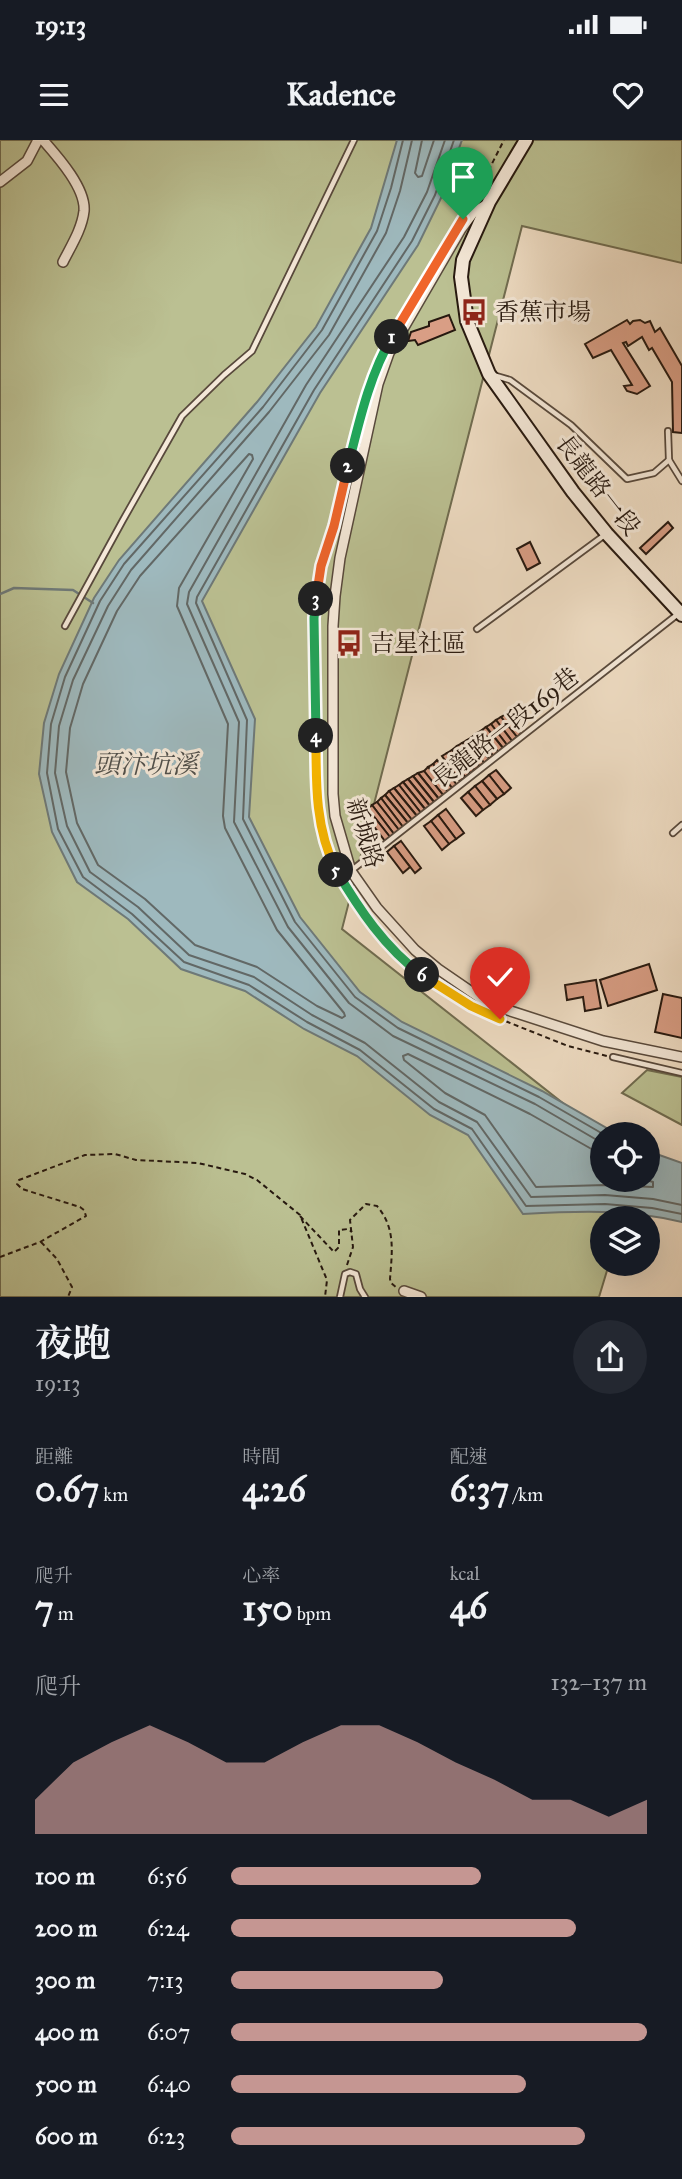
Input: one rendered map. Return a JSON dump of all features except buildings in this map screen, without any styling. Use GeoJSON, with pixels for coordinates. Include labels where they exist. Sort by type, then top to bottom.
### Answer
{"type":"FeatureCollection","features":[{"type":"Feature","properties":{"kind":"main road","name":"長龍路一段"},"geometry":{"type":"LineString","coordinates":[[526,140],[489,202],[463,260],[461,277],[467,321],[489,374],[573,492],[607,534],[681,614]]}},
{"type":"Feature","properties":{"kind":"street"},"geometry":{"type":"LineString","coordinates":[[0,182],[27,161],[40,140],[72,176],[84,209],[77,236],[63,262]]}},
{"type":"Feature","properties":{"kind":"street","name":"新城路"},"geometry":{"type":"LineString","coordinates":[[489,202],[473,214],[461,229],[389,353],[378,384],[340,558],[332,626],[335,816],[351,871],[377,908],[415,950],[438,969],[489,1004],[603,1041],[682,1057]]}},
{"type":"Feature","properties":{"kind":"street"},"geometry":{"type":"LineString","coordinates":[[404,1291],[421,1297]]}},
{"type":"Feature","properties":{"kind":"lane"},"geometry":{"type":"LineString","coordinates":[[65,626],[182,416],[252,351],[354,140]]}},
{"type":"Feature","properties":{"kind":"lane","name":"長龍路一段"},"geometry":{"type":"LineString","coordinates":[[489,374],[510,380],[571,425],[627,479],[654,473],[669,460]]}},
{"type":"Feature","properties":{"kind":"lane"},"geometry":{"type":"LineString","coordinates":[[668,431],[669,460],[682,481]]}},
{"type":"Feature","properties":{"kind":"lane"},"geometry":{"type":"LineString","coordinates":[[477,629],[607,534]]}},
{"type":"Feature","properties":{"kind":"lane","name":"長龍路一段169巷"},"geometry":{"type":"LineString","coordinates":[[351,871],[681,614]]}},
{"type":"Feature","properties":{"kind":"lane"},"geometry":{"type":"LineString","coordinates":[[673,834],[682,825]]}},
{"type":"Feature","properties":{"kind":"lane"},"geometry":{"type":"LineString","coordinates":[[613,1058],[682,1073]]}},
{"type":"Feature","properties":{"kind":"lane"},"geometry":{"type":"LineString","coordinates":[[340,1297],[345,1274],[350,1272],[356,1274],[365,1297]]}},
{"type":"Feature","properties":{"kind":"path"},"geometry":{"type":"LineString","coordinates":[[473,202],[505,140]]}},
{"type":"Feature","properties":{"kind":"path"},"geometry":{"type":"LineString","coordinates":[[359,425],[334,526],[321,566],[314,618],[317,797],[321,828],[331,859],[369,922],[398,956],[432,982],[471,1006],[500,1019],[568,1046],[613,1058]]}},
{"type":"Feature","properties":{"kind":"path"},"geometry":{"type":"LineString","coordinates":[[0,1257],[40,1242],[83,1219],[86,1213],[80,1207],[22,1189],[17,1184],[19,1180],[85,1155],[116,1154],[136,1160],[182,1160],[245,1174],[257,1180],[300,1215],[334,1252],[338,1247],[339,1230],[348,1229],[353,1233]]}},
{"type":"Feature","properties":{"kind":"path"},"geometry":{"type":"LineString","coordinates":[[345,1274],[353,1247],[351,1220],[362,1207],[370,1203],[380,1209],[390,1228],[393,1245],[391,1283],[404,1291]]}},
{"type":"Feature","properties":{"kind":"path"},"geometry":{"type":"LineString","coordinates":[[300,1215],[327,1280],[325,1297]]}},
{"type":"Feature","properties":{"kind":"path"},"geometry":{"type":"LineString","coordinates":[[40,1242],[57,1259],[72,1287],[68,1297]]}},
{"type":"Feature","properties":{"kind":"green space"},"geometry":{"type":"Polygon","coordinates":[[[0,140],[682,140],[682,263],[522,226],[342,929],[590,1125],[590,1192],[631,1192],[626,1206],[590,1206],[590,1276],[605,1276],[599,1297],[0,1297],[0,140]]]}},
{"type":"Feature","properties":{"kind":"green space"},"geometry":{"type":"Polygon","coordinates":[[[647,1070],[682,1077],[682,1125],[622,1093],[647,1070]]]}},
{"type":"Feature","properties":{"kind":"water","name":"頭汴坑溪"},"geometry":{"type":"Polygon","coordinates":[[[397,140],[462,140],[441,198],[418,245],[320,393],[202,601],[255,719],[249,817],[300,917],[360,992],[402,1022],[542,1091],[596,1122],[590,1122],[590,1192],[660,1192],[660,1155],[682,1163],[682,1222],[660,1218],[660,1206],[590,1206],[590,1212],[523,1214],[468,1135],[430,1115],[357,1056],[304,1029],[245,991],[181,969],[128,919],[77,882],[52,832],[39,774],[44,723],[59,674],[94,598],[119,560],[257,402],[316,327],[371,228],[397,140]]]}},
{"type":"Feature","properties":{"kind":"waterway"},"geometry":{"type":"LineString","coordinates":[[0,594],[14,588],[73,590],[93,603]]}},
{"type":"Feature","properties":{"kind":"place","name":"香蕉市場"},"geometry":{"type":"Point","coordinates":[474,312]}},
{"type":"Feature","properties":{"kind":"place","name":"吉星社區"},"geometry":{"type":"Point","coordinates":[349,643]}},
{"type":"Feature","properties":{"kind":"route"},"geometry":{"type":"LineString","coordinates":[[463,219],[417,294],[378,366],[364,407],[334,526],[321,566],[314,618],[317,797],[321,828],[331,859],[369,922],[412,968],[471,1006],[500,1019]]}}]}
